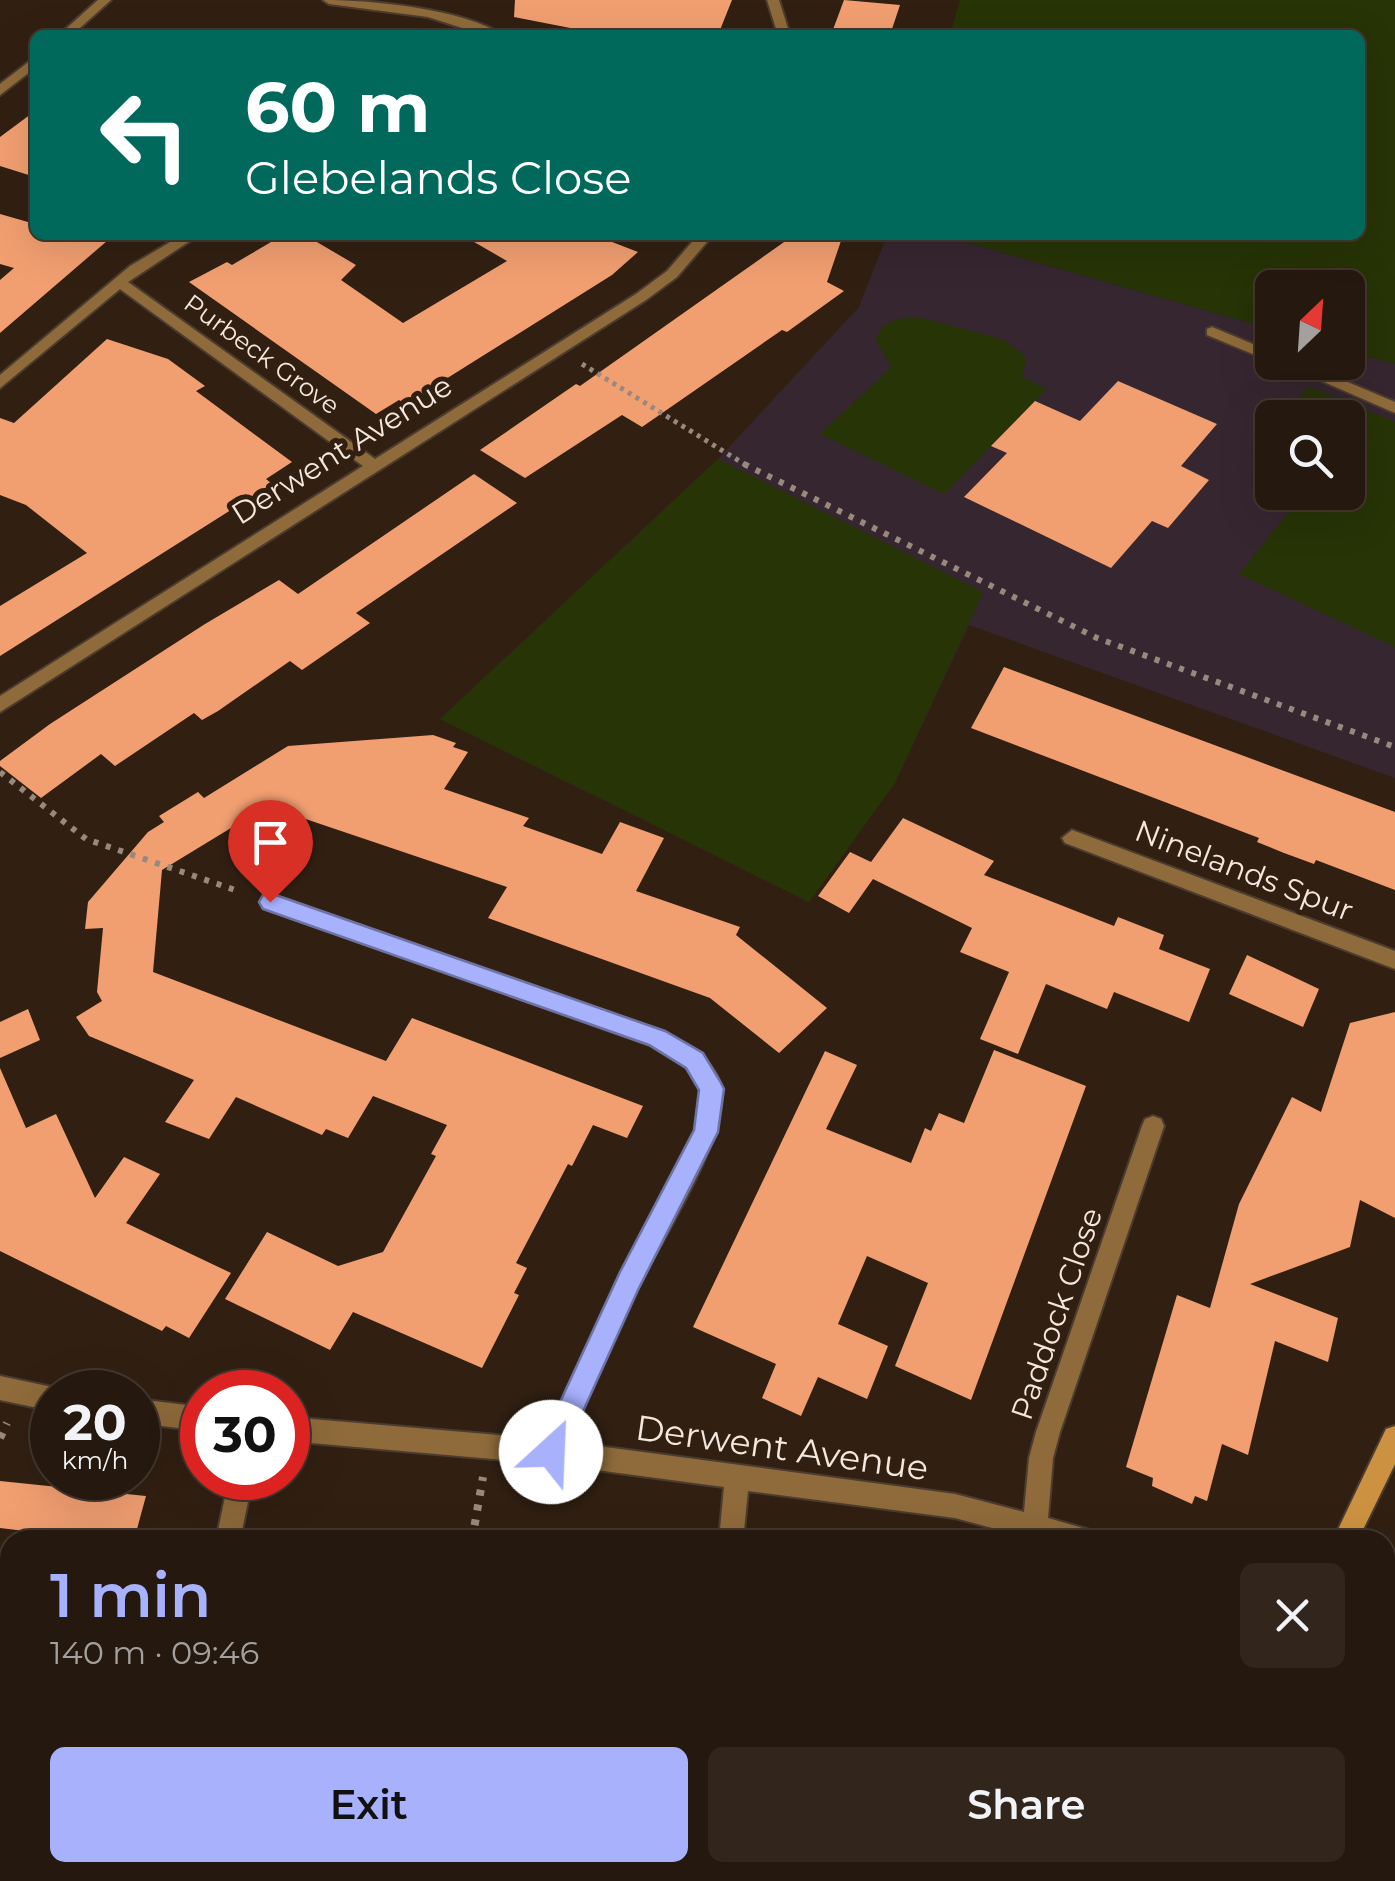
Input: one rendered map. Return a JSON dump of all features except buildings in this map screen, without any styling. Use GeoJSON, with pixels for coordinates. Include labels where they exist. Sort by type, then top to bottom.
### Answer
{"type":"FeatureCollection","features":[{"type":"Feature","properties":{"kind":"street"},"geometry":{"type":"LineString","coordinates":[[71,30],[104,0]]}},
{"type":"Feature","properties":{"kind":"street"},"geometry":{"type":"LineString","coordinates":[[330,0],[449,13],[486,30]]}},
{"type":"Feature","properties":{"kind":"street"},"geometry":{"type":"LineString","coordinates":[[773,0],[782,30]]}},
{"type":"Feature","properties":{"kind":"street"},"geometry":{"type":"LineString","coordinates":[[0,90],[30,65]]}},
{"type":"Feature","properties":{"kind":"street"},"geometry":{"type":"LineString","coordinates":[[0,383],[119,282],[184,240]]}},
{"type":"Feature","properties":{"kind":"street","name":"Derwent Avenue"},"geometry":{"type":"LineString","coordinates":[[0,705],[560,350],[672,274],[702,240]]}},
{"type":"Feature","properties":{"kind":"street","name":"Purbeck Grove"},"geometry":{"type":"LineString","coordinates":[[119,282],[375,467]]}},
{"type":"Feature","properties":{"kind":"street"},"geometry":{"type":"LineString","coordinates":[[1212,332],[1255,350]]}},
{"type":"Feature","properties":{"kind":"street"},"geometry":{"type":"LineString","coordinates":[[1328,380],[1395,408]]}},
{"type":"Feature","properties":{"kind":"street","name":"Ninelands Spur"},"geometry":{"type":"LineString","coordinates":[[1072,838],[1395,960]]}},
{"type":"Feature","properties":{"kind":"street"},"geometry":{"type":"LineString","coordinates":[[270,902],[657,1038],[694,1061],[712,1089],[706,1132],[629,1281],[551,1452]]}},
{"type":"Feature","properties":{"kind":"street","name":"Paddock Close"},"geometry":{"type":"LineString","coordinates":[[1035,1524],[1041,1458],[1048,1432],[1153,1126]]}},
{"type":"Feature","properties":{"kind":"street"},"geometry":{"type":"LineString","coordinates":[[0,1388],[30,1395]]}},
{"type":"Feature","properties":{"kind":"street","name":"Derwent Avenue"},"geometry":{"type":"LineString","coordinates":[[310,1431],[551,1452],[737,1476],[955,1506],[1053,1530]]}},
{"type":"Feature","properties":{"kind":"street"},"geometry":{"type":"LineString","coordinates":[[1350,1530],[1395,1438]]}},
{"type":"Feature","properties":{"kind":"street"},"geometry":{"type":"LineString","coordinates":[[732,1530],[737,1476]]}},
{"type":"Feature","properties":{"kind":"street"},"geometry":{"type":"LineString","coordinates":[[230,1530],[236,1500]]}},
{"type":"Feature","properties":{"kind":"path"},"geometry":{"type":"LineString","coordinates":[[560,350],[723,454],[1097,638],[1395,747]]}},
{"type":"Feature","properties":{"kind":"path"},"geometry":{"type":"LineString","coordinates":[[0,772],[86,840],[270,902]]}},
{"type":"Feature","properties":{"kind":"path"},"geometry":{"type":"LineString","coordinates":[[474,1530],[488,1447]]}},
{"type":"Feature","properties":{"kind":"shaded area"},"geometry":{"type":"Polygon","coordinates":[[[885,240],[959,240],[1255,324],[1255,380],[1365,380],[1365,356],[1395,364],[1395,778],[969,625],[895,783],[809,902],[440,719],[718,459],[859,307],[885,240]]]}},
{"type":"Feature","properties":{"kind":"green space"},"geometry":{"type":"Polygon","coordinates":[[[960,0],[1395,0],[1395,364],[1365,356],[1365,270],[1255,270],[1255,324],[959,240],[1365,240],[1365,30],[951,30],[960,0]]]}},
{"type":"Feature","properties":{"kind":"green space"},"geometry":{"type":"Polygon","coordinates":[[[922,318],[1002,339],[1026,360],[1022,377],[1047,389],[944,494],[820,434],[892,367],[876,340],[883,328],[900,319],[922,318]]]}},
{"type":"Feature","properties":{"kind":"green space"},"geometry":{"type":"Polygon","coordinates":[[[1309,386],[1342,400],[1297,400],[1309,386]]]}},
{"type":"Feature","properties":{"kind":"green space"},"geometry":{"type":"Polygon","coordinates":[[[1365,409],[1395,422],[1395,647],[1239,574],[1290,510],[1365,510],[1365,409]]]}},
{"type":"Feature","properties":{"kind":"green space"},"geometry":{"type":"Polygon","coordinates":[[[718,459],[983,592],[895,783],[809,902],[440,719],[718,459]]]}},
{"type":"Feature","properties":{"kind":"route"},"geometry":{"type":"LineString","coordinates":[[270,902],[657,1038],[694,1061],[712,1089],[706,1132],[629,1281],[551,1452]]}}]}
